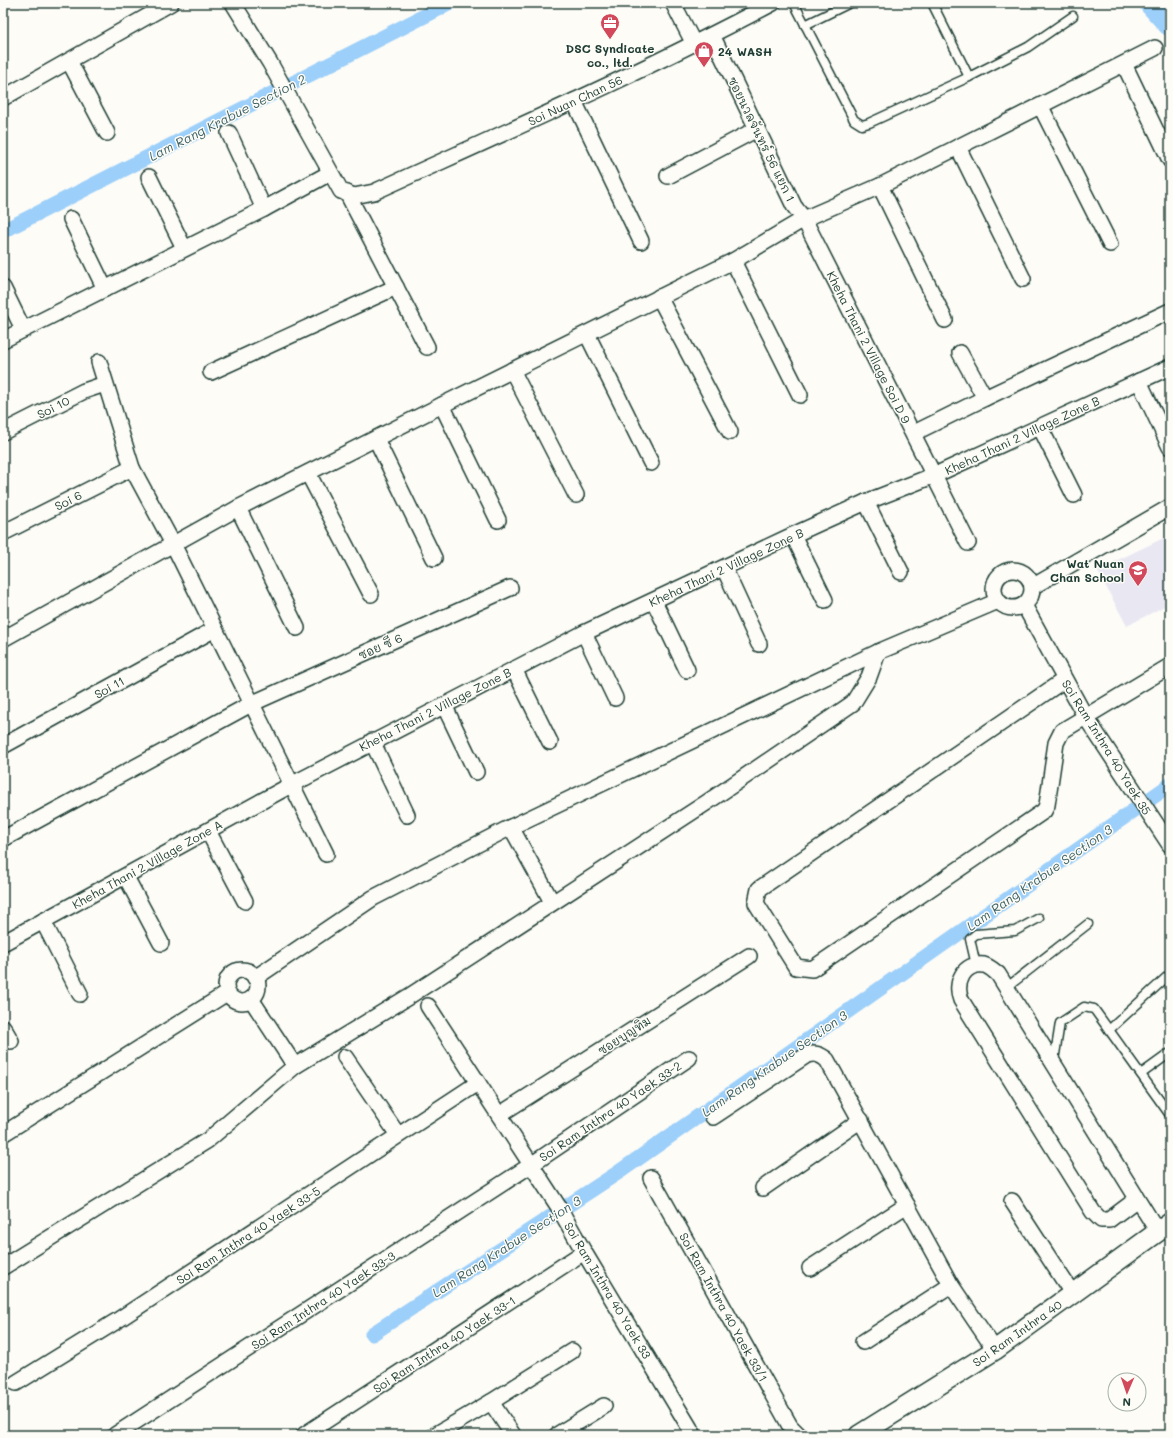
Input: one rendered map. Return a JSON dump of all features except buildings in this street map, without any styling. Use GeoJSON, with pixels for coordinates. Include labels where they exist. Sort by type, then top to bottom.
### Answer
{"type":"FeatureCollection","features":[{"type":"Feature","properties":{"kind":"street"},"geometry":{"type":"LineString","coordinates":[[3,98],[171,3]]}},
{"type":"Feature","properties":{"kind":"street"},"geometry":{"type":"LineString","coordinates":[[233,3],[284,88],[330,173],[341,191],[347,194],[426,347]]}},
{"type":"Feature","properties":{"kind":"street"},"geometry":{"type":"LineString","coordinates":[[673,3],[694,44]]}},
{"type":"Feature","properties":{"kind":"street","name":"Soi Nuan Chan 56"},"geometry":{"type":"LineString","coordinates":[[347,194],[354,196],[374,192],[574,101],[694,44],[765,5]]}},
{"type":"Feature","properties":{"kind":"street","name":"ซอยนวลจันทร์ 56 แยก 1"},"geometry":{"type":"LineString","coordinates":[[712,35],[794,206],[804,219]]}},
{"type":"Feature","properties":{"kind":"street"},"geometry":{"type":"LineString","coordinates":[[3,639],[238,508],[733,261],[804,219],[880,186],[1041,107],[1155,48]]}},
{"type":"Feature","properties":{"kind":"street"},"geometry":{"type":"LineString","coordinates":[[69,61],[107,133]]}},
{"type":"Feature","properties":{"kind":"street"},"geometry":{"type":"LineString","coordinates":[[1124,64],[1170,160]]}},
{"type":"Feature","properties":{"kind":"street"},"geometry":{"type":"LineString","coordinates":[[574,101],[641,241]]}},
{"type":"Feature","properties":{"kind":"street"},"geometry":{"type":"LineString","coordinates":[[1041,107],[1110,244]]}},
{"type":"Feature","properties":{"kind":"street"},"geometry":{"type":"LineString","coordinates":[[668,176],[757,129]]}},
{"type":"Feature","properties":{"kind":"street"},"geometry":{"type":"LineString","coordinates":[[229,133],[264,209]]}},
{"type":"Feature","properties":{"kind":"street"},"geometry":{"type":"LineString","coordinates":[[958,147],[1023,279]]}},
{"type":"Feature","properties":{"kind":"street"},"geometry":{"type":"LineString","coordinates":[[3,340],[264,209],[330,173]]}},
{"type":"Feature","properties":{"kind":"street"},"geometry":{"type":"LineString","coordinates":[[149,177],[184,248]]}},
{"type":"Feature","properties":{"kind":"street"},"geometry":{"type":"LineString","coordinates":[[880,186],[945,320]]}},
{"type":"Feature","properties":{"kind":"street"},"geometry":{"type":"LineString","coordinates":[[72,219],[105,289]]}},
{"type":"Feature","properties":{"kind":"street","name":"Kheha Thani 2 Village Soi D 9"},"geometry":{"type":"LineString","coordinates":[[804,219],[914,433],[968,543]]}},
{"type":"Feature","properties":{"kind":"street"},"geometry":{"type":"LineString","coordinates":[[733,261],[800,395]]}},
{"type":"Feature","properties":{"kind":"street"},"geometry":{"type":"LineString","coordinates":[[3,288],[23,330]]}},
{"type":"Feature","properties":{"kind":"street"},"geometry":{"type":"LineString","coordinates":[[211,372],[396,288]]}},
{"type":"Feature","properties":{"kind":"street"},"geometry":{"type":"LineString","coordinates":[[659,297],[730,432]]}},
{"type":"Feature","properties":{"kind":"street"},"geometry":{"type":"LineString","coordinates":[[914,433],[1170,311]]}},
{"type":"Feature","properties":{"kind":"street"},"geometry":{"type":"LineString","coordinates":[[587,334],[651,463]]}},
{"type":"Feature","properties":{"kind":"street"},"geometry":{"type":"LineString","coordinates":[[960,353],[985,398]]}},
{"type":"Feature","properties":{"kind":"street"},"geometry":{"type":"LineString","coordinates":[[99,362],[132,468],[172,544],[326,854]]}},
{"type":"Feature","properties":{"kind":"street","name":"Kheha Thani 2 Village Zone B"},"geometry":{"type":"LineString","coordinates":[[291,785],[372,741],[584,633],[793,535],[866,502],[935,475],[1170,367]]}},
{"type":"Feature","properties":{"kind":"street"},"geometry":{"type":"LineString","coordinates":[[512,370],[576,495]]}},
{"type":"Feature","properties":{"kind":"street"},"geometry":{"type":"LineString","coordinates":[[1139,381],[1170,447]]}},
{"type":"Feature","properties":{"kind":"street","name":"Soi 10"},"geometry":{"type":"LineString","coordinates":[[3,432],[84,391],[105,384]]}},
{"type":"Feature","properties":{"kind":"street"},"geometry":{"type":"LineString","coordinates":[[442,405],[498,520]]}},
{"type":"Feature","properties":{"kind":"street"},"geometry":{"type":"LineString","coordinates":[[1040,427],[1074,495]]}},
{"type":"Feature","properties":{"kind":"street"},"geometry":{"type":"LineString","coordinates":[[376,439],[434,558]]}},
{"type":"Feature","properties":{"kind":"street","name":"Soi 6"},"geometry":{"type":"LineString","coordinates":[[3,533],[132,468]]}},
{"type":"Feature","properties":{"kind":"street"},"geometry":{"type":"LineString","coordinates":[[308,473],[371,594]]}},
{"type":"Feature","properties":{"kind":"street"},"geometry":{"type":"LineString","coordinates":[[866,502],[901,572]]}},
{"type":"Feature","properties":{"kind":"street"},"geometry":{"type":"LineString","coordinates":[[1032,587],[1170,507]]}},
{"type":"Feature","properties":{"kind":"street"},"geometry":{"type":"LineString","coordinates":[[238,508],[297,628]]}},
{"type":"Feature","properties":{"kind":"street"},"geometry":{"type":"LineString","coordinates":[[793,535],[825,600]]}},
{"type":"Feature","properties":{"kind":"street"},"geometry":{"type":"LineString","coordinates":[[724,568],[759,644]]}},
{"type":"Feature","properties":{"kind":"street"},"geometry":{"type":"LineString","coordinates":[[1006,572],[1019,572],[1030,580],[1032,594],[1024,605],[1007,608],[998,601],[994,588],[1000,576],[1006,572]]}},
{"type":"Feature","properties":{"kind":"street","name":"ซอย ซี 6"},"geometry":{"type":"LineString","coordinates":[[3,839],[251,704],[510,588]]}},
{"type":"Feature","properties":{"kind":"street"},"geometry":{"type":"LineString","coordinates":[[654,601],[687,670]]}},
{"type":"Feature","properties":{"kind":"street"},"geometry":{"type":"LineString","coordinates":[[256,978],[373,898],[511,827],[878,652],[998,601]]}},
{"type":"Feature","properties":{"kind":"street","name":"Soi Ram Inthra 40 Yaek 35"},"geometry":{"type":"LineString","coordinates":[[1024,605],[1085,716],[1170,845]]}},
{"type":"Feature","properties":{"kind":"street","name":"Soi 11"},"geometry":{"type":"LineString","coordinates":[[3,746],[214,629]]}},
{"type":"Feature","properties":{"kind":"street"},"geometry":{"type":"LineString","coordinates":[[584,633],[616,698]]}},
{"type":"Feature","properties":{"kind":"street"},"geometry":{"type":"LineString","coordinates":[[3,1267],[208,1140],[295,1066],[408,997],[706,803],[853,703],[869,677],[878,652]]}},
{"type":"Feature","properties":{"kind":"street"},"geometry":{"type":"LineString","coordinates":[[1064,680],[759,889],[756,903],[796,967],[812,969],[818,966],[1044,811],[1047,805],[1056,743],[1062,731],[1170,666]]}},
{"type":"Feature","properties":{"kind":"street"},"geometry":{"type":"LineString","coordinates":[[514,669],[550,742]]}},
{"type":"Feature","properties":{"kind":"street"},"geometry":{"type":"LineString","coordinates":[[444,704],[476,772]]}},
{"type":"Feature","properties":{"kind":"street"},"geometry":{"type":"LineString","coordinates":[[372,741],[407,814]]}},
{"type":"Feature","properties":{"kind":"street","name":"Kheha Thani 2 Village Zone A"},"geometry":{"type":"LineString","coordinates":[[3,943],[126,877],[291,785]]}},
{"type":"Feature","properties":{"kind":"street"},"geometry":{"type":"LineString","coordinates":[[511,827],[552,902]]}},
{"type":"Feature","properties":{"kind":"street"},"geometry":{"type":"LineString","coordinates":[[208,831],[245,901]]}},
{"type":"Feature","properties":{"kind":"street"},"geometry":{"type":"LineString","coordinates":[[126,877],[161,943]]}},
{"type":"Feature","properties":{"kind":"street"},"geometry":{"type":"LineString","coordinates":[[43,921],[80,994]]}},
{"type":"Feature","properties":{"kind":"street","name":"ซอยบุญทิม"},"geometry":{"type":"LineString","coordinates":[[499,1115],[749,956]]}},
{"type":"Feature","properties":{"kind":"street"},"geometry":{"type":"LineString","coordinates":[[1137,1199],[1109,1220],[1101,1220],[1093,1212],[960,1000],[957,992],[961,975],[976,965],[986,965],[998,974],[1137,1199],[1166,1228]]}},
{"type":"Feature","properties":{"kind":"street"},"geometry":{"type":"LineString","coordinates":[[248,971],[256,978],[257,991],[252,999],[243,1002],[238,1001],[227,992],[226,983],[234,972],[248,971]]}},
{"type":"Feature","properties":{"kind":"street"},"geometry":{"type":"LineString","coordinates":[[3,1134],[227,992]]}},
{"type":"Feature","properties":{"kind":"street"},"geometry":{"type":"LineString","coordinates":[[252,999],[295,1066]]}},
{"type":"Feature","properties":{"kind":"street","name":"Soi Ram Inthra 40 Yaek 33"},"geometry":{"type":"LineString","coordinates":[[428,1006],[560,1209],[584,1252],[694,1435]]}},
{"type":"Feature","properties":{"kind":"street"},"geometry":{"type":"LineString","coordinates":[[3,1027],[11,1042]]}},
{"type":"Feature","properties":{"kind":"street"},"geometry":{"type":"LineString","coordinates":[[713,1117],[807,1054],[818,1054],[827,1060],[951,1285],[995,1350]]}},
{"type":"Feature","properties":{"kind":"street"},"geometry":{"type":"LineString","coordinates":[[345,1057],[398,1135]]}},
{"type":"Feature","properties":{"kind":"street","name":"Soi Ram Inthra 40 Yaek 33-2"},"geometry":{"type":"LineString","coordinates":[[532,1165],[689,1058]]}},
{"type":"Feature","properties":{"kind":"street","name":"Soi Ram Inthra 40 Yaek 33-5"},"geometry":{"type":"LineString","coordinates":[[16,1383],[115,1322],[478,1083]]}},
{"type":"Feature","properties":{"kind":"street"},"geometry":{"type":"LineString","coordinates":[[763,1188],[861,1120]]}},
{"type":"Feature","properties":{"kind":"street","name":"Soi Ram Inthra 40 Yaek 33-3"},"geometry":{"type":"LineString","coordinates":[[115,1435],[532,1165]]}},
{"type":"Feature","properties":{"kind":"street","name":"Soi Ram Inthra 40 Yaek 33/1"},"geometry":{"type":"LineString","coordinates":[[651,1178],[790,1426],[799,1435]]}},
{"type":"Feature","properties":{"kind":"street"},"geometry":{"type":"LineString","coordinates":[[1012,1201],[1072,1293]]}},
{"type":"Feature","properties":{"kind":"street"},"geometry":{"type":"LineString","coordinates":[[810,1268],[907,1205]]}},
{"type":"Feature","properties":{"kind":"street","name":"Soi Ram Inthra 40"},"geometry":{"type":"LineString","coordinates":[[859,1435],[995,1350],[1072,1293],[1166,1228]]}},
{"type":"Feature","properties":{"kind":"street","name":"Soi Ram Inthra 40 Yaek 33-1"},"geometry":{"type":"LineString","coordinates":[[304,1435],[584,1252]]}},
{"type":"Feature","properties":{"kind":"street"},"geometry":{"type":"LineString","coordinates":[[863,1342],[951,1285]]}},
{"type":"Feature","properties":{"kind":"street"},"geometry":{"type":"LineString","coordinates":[[435,1435],[572,1351]]}},
{"type":"Feature","properties":{"kind":"street"},"geometry":{"type":"LineString","coordinates":[[491,1402],[513,1435]]}},
{"type":"Feature","properties":{"kind":"street"},"geometry":{"type":"LineString","coordinates":[[557,1435],[604,1406]]}},
{"type":"Feature","properties":{"kind":"lane"},"geometry":{"type":"LineString","coordinates":[[794,3],[854,120],[862,125],[870,123],[969,77],[1028,47],[1073,16]]}},
{"type":"Feature","properties":{"kind":"lane"},"geometry":{"type":"LineString","coordinates":[[805,25],[850,3]]}},
{"type":"Feature","properties":{"kind":"lane"},"geometry":{"type":"LineString","coordinates":[[932,3],[969,77]]}},
{"type":"Feature","properties":{"kind":"lane"},"geometry":{"type":"LineString","coordinates":[[976,965],[970,938],[976,934],[1015,931],[1039,918]]}},
{"type":"Feature","properties":{"kind":"lane"},"geometry":{"type":"LineString","coordinates":[[1006,988],[1088,924]]}},
{"type":"Feature","properties":{"kind":"lane"},"geometry":{"type":"LineString","coordinates":[[1109,1030],[1170,974]]}},
{"type":"Feature","properties":{"kind":"lane"},"geometry":{"type":"LineString","coordinates":[[1053,1062],[1060,1023],[1079,1010],[1088,1007],[1094,1009],[1170,1115]]}},
{"type":"Feature","properties":{"kind":"lane"},"geometry":{"type":"LineString","coordinates":[[1141,1074],[1170,1053]]}},
{"type":"Feature","properties":{"kind":"shaded area","name":"Wat Nuan Chan School"},"geometry":{"type":"Polygon","coordinates":[[[1170,535],[1170,603],[1127,626],[1097,570],[1170,535]]]}},
{"type":"Feature","properties":{"kind":"waterway","name":"Lam Rang Krabue Section 2"},"geometry":{"type":"LineString","coordinates":[[3,231],[450,3]]}},
{"type":"Feature","properties":{"kind":"waterway"},"geometry":{"type":"LineString","coordinates":[[1152,3],[1170,23]]}},
{"type":"Feature","properties":{"kind":"waterway","name":"Lam Rang Krabue Section 3"},"geometry":{"type":"LineString","coordinates":[[372,1334],[619,1172],[1170,785]]}},
{"type":"Feature","properties":{"kind":"place","name":"DSC Syndicate co., ltd."},"geometry":{"type":"Point","coordinates":[610,40]}},
{"type":"Feature","properties":{"kind":"place","name":"24 WASH"},"geometry":{"type":"Point","coordinates":[704,68]}},
{"type":"Feature","properties":{"kind":"place","name":"Wat Nuan Chan School"},"geometry":{"type":"Point","coordinates":[1138,587]}}]}
